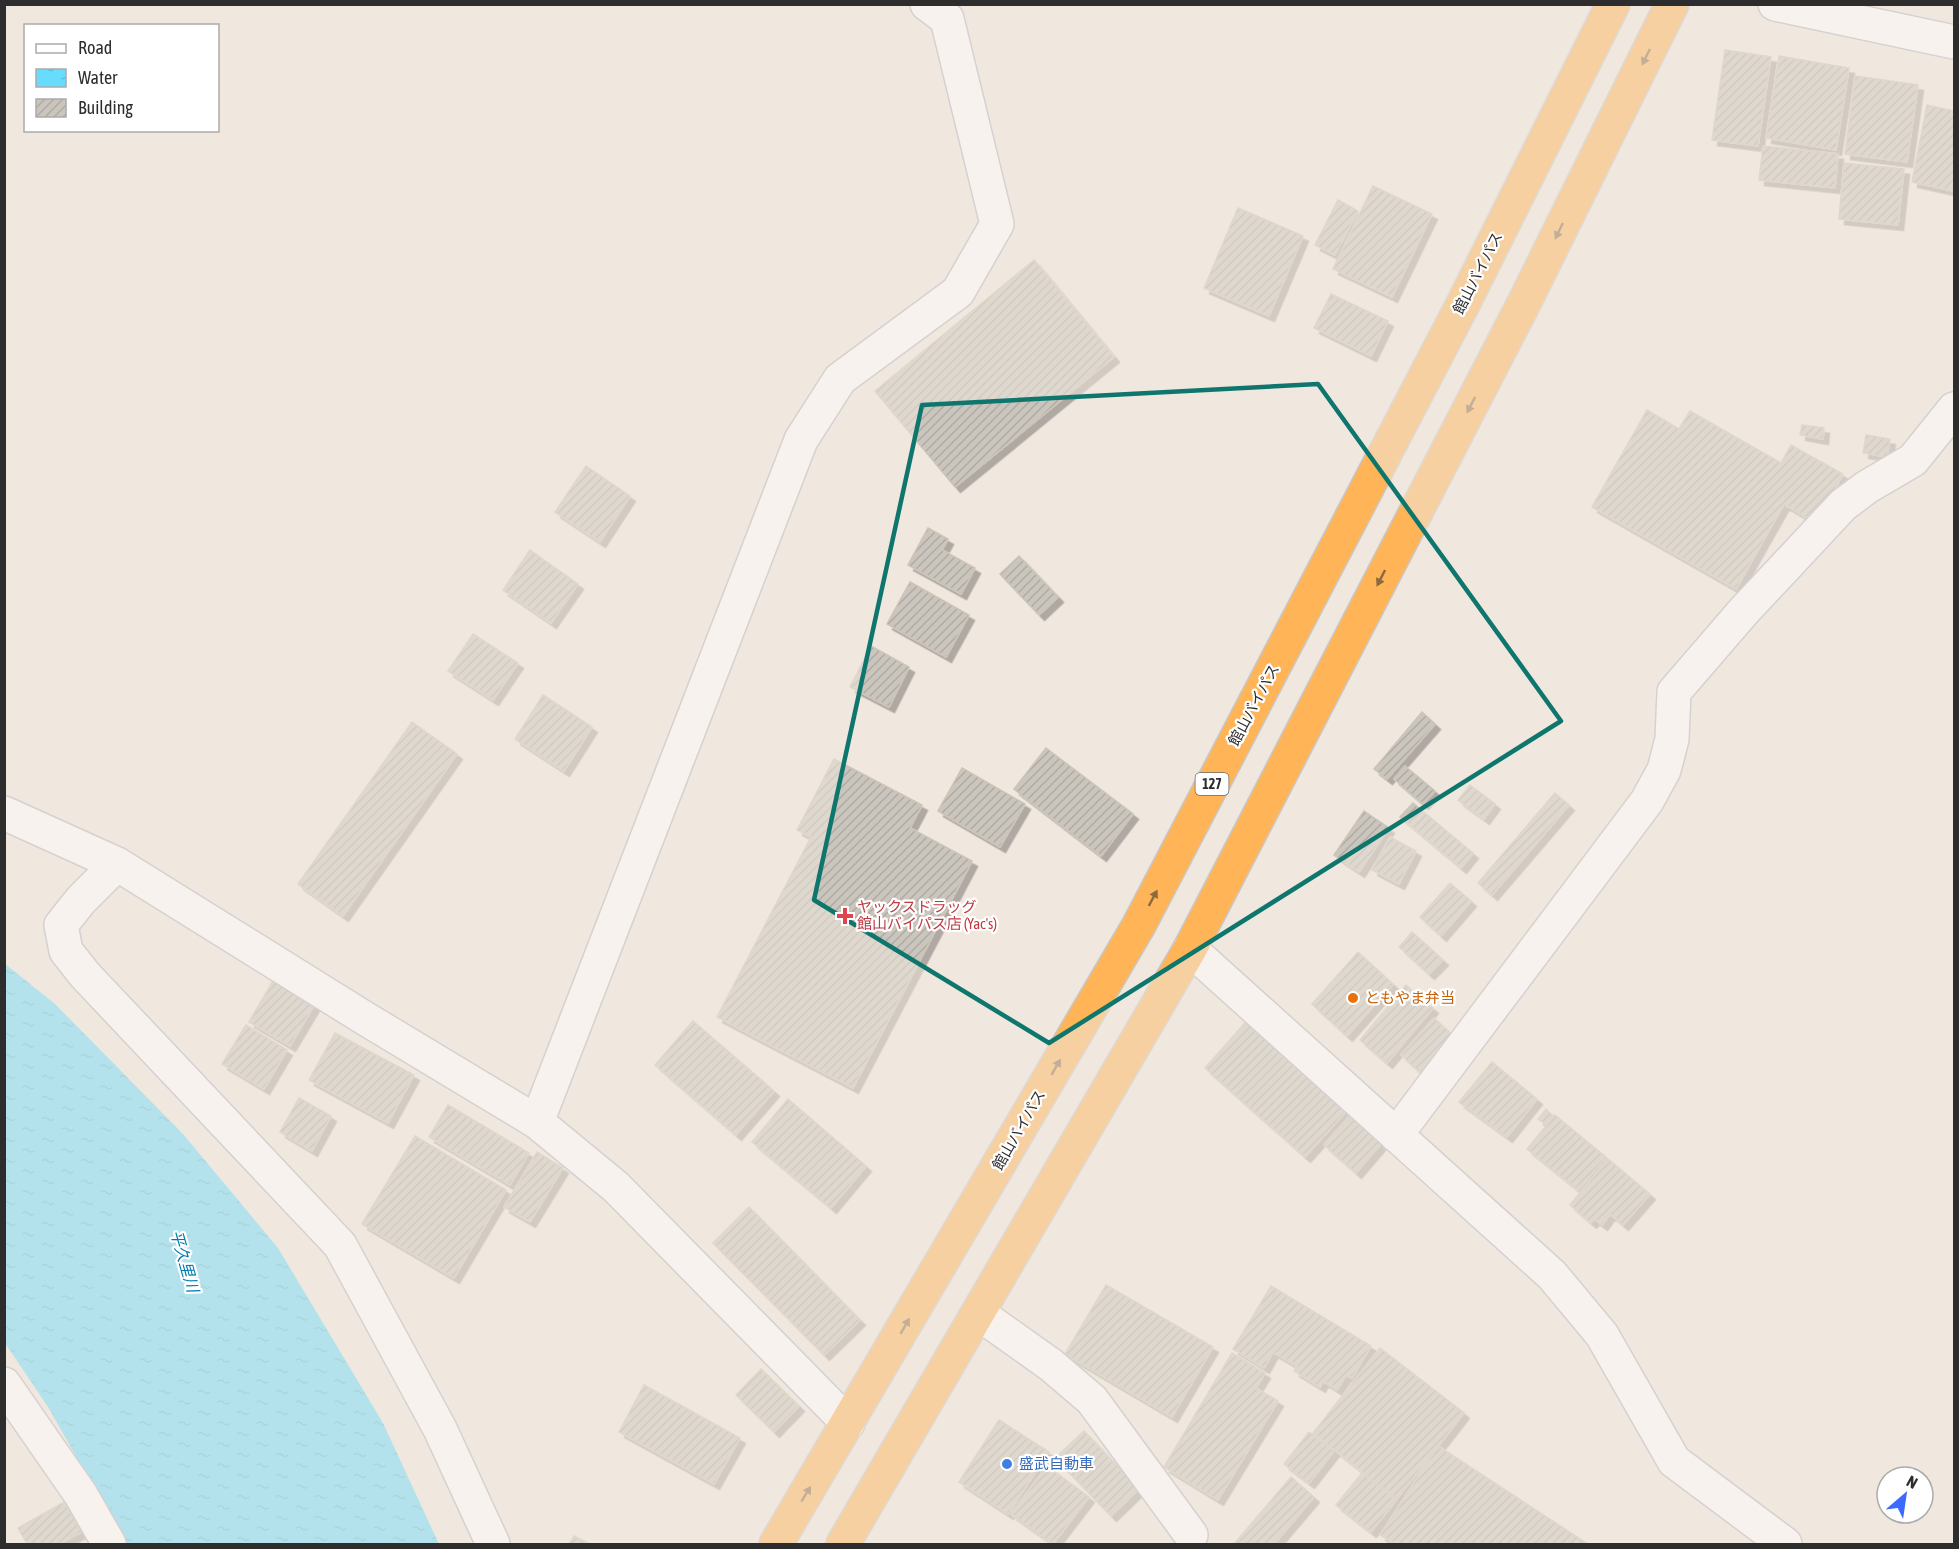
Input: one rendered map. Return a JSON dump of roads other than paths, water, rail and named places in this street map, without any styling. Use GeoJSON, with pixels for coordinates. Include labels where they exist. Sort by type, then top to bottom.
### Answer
{"type":"FeatureCollection","features":[{"type":"Feature","properties":{"kind":"highway","name":"館山バイパス"},"geometry":{"type":"LineString","coordinates":[[776,1545],[1139,924],[1463,304],[1613,4]]}},
{"type":"Feature","properties":{"kind":"highway"},"geometry":{"type":"LineString","coordinates":[[843,1545],[1190,949],[1518,313],[1672,4]]}},
{"type":"Feature","properties":{"kind":"street"},"geometry":{"type":"LineString","coordinates":[[537,1122],[801,440],[840,379],[958,292],[997,224],[947,19],[927,4]]}},
{"type":"Feature","properties":{"kind":"street"},"geometry":{"type":"LineString","coordinates":[[1775,4],[1954,42]]}},
{"type":"Feature","properties":{"kind":"street"},"geometry":{"type":"LineString","coordinates":[[1396,1135],[1647,801],[1664,770],[1672,739],[1674,692],[1743,612],[1843,505],[1867,487],[1913,460],[1954,410]]}},
{"type":"Feature","properties":{"kind":"street"},"geometry":{"type":"LineString","coordinates":[[4,813],[117,864],[537,1122],[616,1186],[848,1423]]}},
{"type":"Feature","properties":{"kind":"street"},"geometry":{"type":"LineString","coordinates":[[117,864],[81,900],[61,925],[66,951],[85,975],[340,1245],[440,1429],[493,1545]]}},
{"type":"Feature","properties":{"kind":"street"},"geometry":{"type":"LineString","coordinates":[[1190,949],[1560,1284],[1602,1335],[1674,1461],[1785,1545]]}},
{"type":"Feature","properties":{"kind":"street"},"geometry":{"type":"LineString","coordinates":[[978,1313],[1051,1365],[1092,1400],[1191,1535]]}},
{"type":"Feature","properties":{"kind":"street"},"geometry":{"type":"LineString","coordinates":[[4,1384],[81,1495],[109,1545]]}},
{"type":"Feature","properties":{"kind":"water","name":"平久里川"},"geometry":{"type":"Polygon","coordinates":[[[4,963],[55,1004],[183,1134],[278,1248],[383,1423],[439,1544],[126,1544],[48,1407],[5,1343],[4,963]]]}},
{"type":"Feature","properties":{"kind":"place","name":"ヤックスドラッグ 館山バイパス店 (Yac's)"},"geometry":{"type":"Point","coordinates":[845,916]}},
{"type":"Feature","properties":{"kind":"place","name":"ともやま弁当"},"geometry":{"type":"Point","coordinates":[1353,998]}},
{"type":"Feature","properties":{"kind":"place","name":"盛武自動車"},"geometry":{"type":"Point","coordinates":[1007,1464]}}]}
